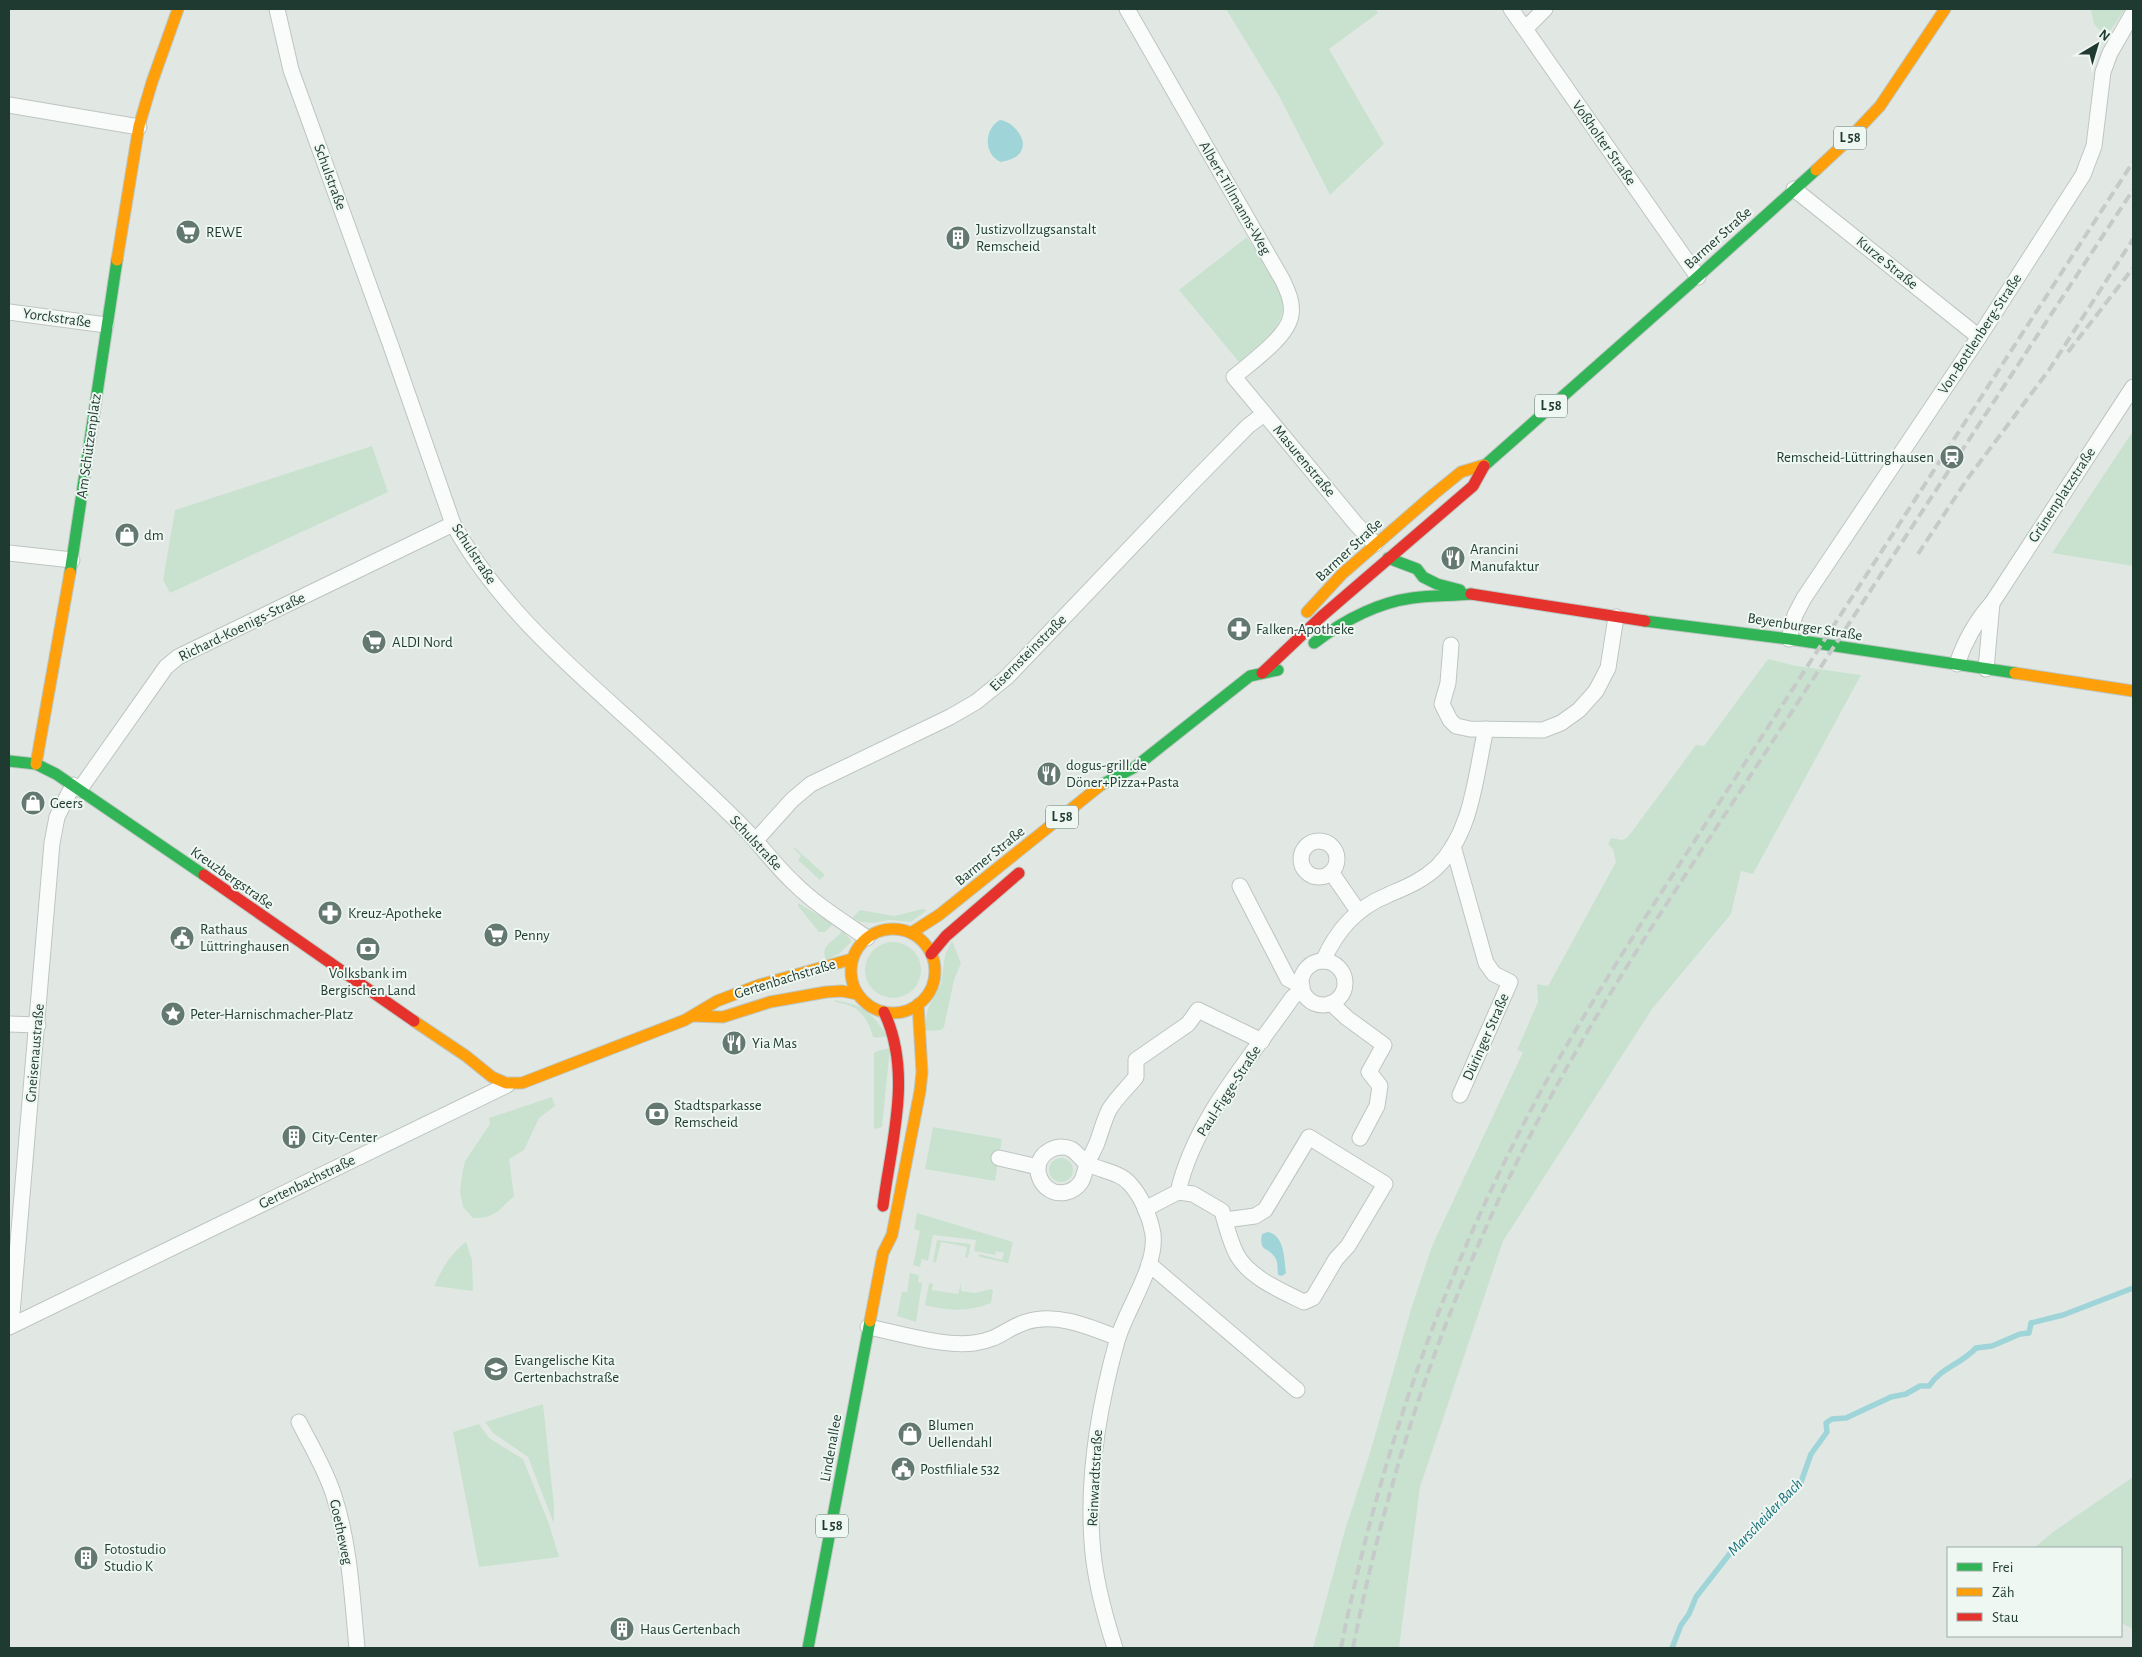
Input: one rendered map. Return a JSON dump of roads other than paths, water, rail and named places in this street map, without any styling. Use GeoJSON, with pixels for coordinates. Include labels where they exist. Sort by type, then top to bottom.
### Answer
{"type":"FeatureCollection","features":[{"type":"Feature","properties":{"kind":"main road","name":"Am Schützenplatz"},"geometry":{"type":"LineString","coordinates":[[36,764],[72,560],[106,325],[139,127],[149,89],[178,9]]}},
{"type":"Feature","properties":{"kind":"main road","name":"Barmer Straße"},"geometry":{"type":"LineString","coordinates":[[912,933],[974,888],[1099,786],[1135,767],[1250,676],[1262,673],[1322,616],[1473,486],[1484,465],[1698,277],[1846,142],[1880,106],[1945,9]]}},
{"type":"Feature","properties":{"kind":"main road","name":"Barmer Straße"},"geometry":{"type":"LineString","coordinates":[[1250,676],[1255,665],[1287,634],[1342,574],[1461,472],[1484,465]]}},
{"type":"Feature","properties":{"kind":"main road"},"geometry":{"type":"LineString","coordinates":[[1376,544],[1388,558],[1395,577]]}},
{"type":"Feature","properties":{"kind":"main road"},"geometry":{"type":"LineString","coordinates":[[1388,558],[1417,569],[1423,577],[1437,584],[1471,594]]}},
{"type":"Feature","properties":{"kind":"main road"},"geometry":{"type":"LineString","coordinates":[[1405,588],[1429,597]]}},
{"type":"Feature","properties":{"kind":"main road","name":"Beyenburger Straße"},"geometry":{"type":"LineString","coordinates":[[1471,594],[1616,618],[1789,639],[2133,691]]}},
{"type":"Feature","properties":{"kind":"main road"},"geometry":{"type":"LineString","coordinates":[[1308,647],[1336,626],[1361,613],[1410,598],[1453,597],[1471,594]]}},
{"type":"Feature","properties":{"kind":"main road"},"geometry":{"type":"LineString","coordinates":[[1262,673],[1280,670],[1294,659]]}},
{"type":"Feature","properties":{"kind":"main road","name":"Kreuzbergstraße"},"geometry":{"type":"LineString","coordinates":[[9,761],[36,764],[76,787],[466,1056],[490,1076],[507,1085]]}},
{"type":"Feature","properties":{"kind":"main road","name":"Barmer Straße"},"geometry":{"type":"LineString","coordinates":[[1116,789],[1135,767]]}},
{"type":"Feature","properties":{"kind":"main road","name":"Barmer Straße"},"geometry":{"type":"LineString","coordinates":[[931,954],[946,936],[1025,868]]}},
{"type":"Feature","properties":{"kind":"main road"},"geometry":{"type":"LineString","coordinates":[[892,929],[912,933],[923,942],[931,954],[934,977],[929,992],[918,1004],[908,1010],[884,1012],[874,1008],[857,994],[852,983],[852,959],[860,945],[867,938],[882,930],[892,929]]}},
{"type":"Feature","properties":{"kind":"main road","name":"Gertenbachstraße"},"geometry":{"type":"LineString","coordinates":[[507,1085],[522,1083],[693,1016],[717,1001],[759,985],[852,959]]}},
{"type":"Feature","properties":{"kind":"main road","name":"Gertenbachstraße"},"geometry":{"type":"LineString","coordinates":[[693,1016],[723,1016],[770,1002],[826,992],[842,991],[857,994]]}},
{"type":"Feature","properties":{"kind":"main road","name":"Lindenallee"},"geometry":{"type":"LineString","coordinates":[[808,1648],[868,1327],[883,1253],[892,1235],[920,1091],[922,1072],[918,1004]]}},
{"type":"Feature","properties":{"kind":"main road"},"geometry":{"type":"LineString","coordinates":[[882,1216],[893,1134],[898,1069],[895,1041],[884,1012]]}},
{"type":"Feature","properties":{"kind":"main road","name":"Lindenallee"},"geometry":{"type":"LineString","coordinates":[[881,1231],[883,1253]]}},
{"type":"Feature","properties":{"kind":"street","name":"Schulstraße"},"geometry":{"type":"LineString","coordinates":[[277,9],[291,70],[378,307],[453,524],[486,576],[521,618],[756,840],[769,858],[809,897],[867,938]]}},
{"type":"Feature","properties":{"kind":"street","name":"Albert-Tillmanns-Weg"},"geometry":{"type":"LineString","coordinates":[[1127,9],[1283,281],[1290,298],[1292,314],[1286,329],[1234,377]]}},
{"type":"Feature","properties":{"kind":"street","name":"Voßholter Straße"},"geometry":{"type":"LineString","coordinates":[[1511,9],[1698,277]]}},
{"type":"Feature","properties":{"kind":"street"},"geometry":{"type":"LineString","coordinates":[[1525,29],[1545,9]]}},
{"type":"Feature","properties":{"kind":"street","name":"Von-Bottlenberg-Straße"},"geometry":{"type":"LineString","coordinates":[[1789,639],[1796,615],[1804,598],[1979,337],[2083,176],[2094,146],[2103,72],[2110,52],[2133,13]]}},
{"type":"Feature","properties":{"kind":"street"},"geometry":{"type":"LineString","coordinates":[[9,105],[139,127]]}},
{"type":"Feature","properties":{"kind":"street","name":"Kurze Straße"},"geometry":{"type":"LineString","coordinates":[[1794,189],[1979,337]]}},
{"type":"Feature","properties":{"kind":"street","name":"Yorckstraße"},"geometry":{"type":"LineString","coordinates":[[9,312],[106,325]]}},
{"type":"Feature","properties":{"kind":"street","name":"Masurenstraße"},"geometry":{"type":"LineString","coordinates":[[1234,377],[1356,524],[1376,544]]}},
{"type":"Feature","properties":{"kind":"street","name":"Grünenplatzstraße"},"geometry":{"type":"LineString","coordinates":[[1957,664],[1971,629],[1992,602],[2133,387]]}},
{"type":"Feature","properties":{"kind":"street","name":"Eisernsteinstraße"},"geometry":{"type":"LineString","coordinates":[[756,840],[792,800],[811,784],[950,717],[976,702],[1007,677],[1192,483],[1248,426],[1264,414]]}},
{"type":"Feature","properties":{"kind":"street","name":"Richard-Koenigs-Straße"},"geometry":{"type":"LineString","coordinates":[[76,787],[166,667],[178,657],[453,524]]}},
{"type":"Feature","properties":{"kind":"street"},"geometry":{"type":"LineString","coordinates":[[9,553],[72,560]]}},
{"type":"Feature","properties":{"kind":"street","name":"Grünenplatzstraße"},"geometry":{"type":"LineString","coordinates":[[1986,669],[1992,602]]}},
{"type":"Feature","properties":{"kind":"street"},"geometry":{"type":"LineString","coordinates":[[1451,645],[1448,683],[1442,704],[1450,720],[1456,726],[1470,730],[1543,730],[1561,723],[1579,710],[1596,691],[1608,668],[1616,618]]}},
{"type":"Feature","properties":{"kind":"street"},"geometry":{"type":"LineString","coordinates":[[1323,961],[1341,928],[1358,911],[1386,895],[1411,886],[1429,874],[1438,866],[1453,846],[1468,815],[1486,729]]}},
{"type":"Feature","properties":{"kind":"street","name":"Gneisenaustraße"},"geometry":{"type":"LineString","coordinates":[[10,1326],[38,1025],[52,842],[57,817],[76,787]]}},
{"type":"Feature","properties":{"kind":"street","name":"Düringer Straße"},"geometry":{"type":"LineString","coordinates":[[1453,846],[1486,963],[1494,974],[1510,982],[1460,1095]]}},
{"type":"Feature","properties":{"kind":"street"},"geometry":{"type":"LineString","coordinates":[[1332,872],[1358,911]]}},
{"type":"Feature","properties":{"kind":"street"},"geometry":{"type":"LineString","coordinates":[[1240,886],[1288,979],[1302,987],[1308,999],[1319,1004],[1331,1003],[1342,994],[1345,979],[1338,966],[1323,961],[1313,963],[1305,971],[1302,987]]}},
{"type":"Feature","properties":{"kind":"street","name":"Paul-Figge-Straße"},"geometry":{"type":"LineString","coordinates":[[1178,1192],[1185,1163],[1224,1092],[1302,987]]}},
{"type":"Feature","properties":{"kind":"street"},"geometry":{"type":"LineString","coordinates":[[1331,1003],[1347,1018],[1384,1045],[1369,1072],[1380,1086],[1377,1106],[1360,1138]]}},
{"type":"Feature","properties":{"kind":"street","name":"Paul-Figge-Straße"},"geometry":{"type":"LineString","coordinates":[[1087,1164],[1109,1109],[1136,1076],[1136,1060],[1188,1024],[1198,1010],[1262,1041]]}},
{"type":"Feature","properties":{"kind":"street"},"geometry":{"type":"LineString","coordinates":[[9,1024],[38,1025]]}},
{"type":"Feature","properties":{"kind":"street","name":"Gertenbachstraße"},"geometry":{"type":"LineString","coordinates":[[10,1326],[507,1085]]}},
{"type":"Feature","properties":{"kind":"street"},"geometry":{"type":"LineString","coordinates":[[1146,1209],[1178,1192],[1193,1194],[1222,1211],[1225,1220],[1238,1256],[1249,1269],[1275,1288],[1304,1302],[1313,1298],[1336,1259],[1348,1246],[1385,1184],[1309,1137],[1265,1210],[1255,1216],[1225,1220]]}},
{"type":"Feature","properties":{"kind":"street","name":"Reinwardtstraße"},"geometry":{"type":"LineString","coordinates":[[1038,1168],[1042,1157],[1049,1150],[1060,1147],[1070,1149],[1087,1164],[1111,1172],[1130,1184],[1146,1209],[1153,1235],[1149,1264],[1118,1338],[1097,1426],[1091,1489],[1092,1543],[1103,1608],[1115,1648]]}},
{"type":"Feature","properties":{"kind":"street"},"geometry":{"type":"LineString","coordinates":[[999,1158],[1038,1168],[1039,1178],[1044,1186],[1053,1192],[1063,1193],[1073,1190],[1080,1184],[1087,1164]]}},
{"type":"Feature","properties":{"kind":"street"},"geometry":{"type":"LineString","coordinates":[[1149,1264],[1297,1390]]}},
{"type":"Feature","properties":{"kind":"street"},"geometry":{"type":"LineString","coordinates":[[868,1327],[940,1341],[972,1343],[993,1340],[1025,1322],[1045,1317],[1091,1327],[1118,1338]]}},
{"type":"Feature","properties":{"kind":"street","name":"Goetheweg"},"geometry":{"type":"LineString","coordinates":[[299,1422],[331,1488],[341,1521],[347,1552],[357,1648]]}},
{"type":"Feature","properties":{"kind":"water"},"geometry":{"type":"Polygon","coordinates":[[[1000,120],[1016,129],[1020,134],[1023,146],[1017,156],[1001,162],[991,154],[988,142],[988,136],[994,124],[1000,120]]]}},
{"type":"Feature","properties":{"kind":"water"},"geometry":{"type":"Polygon","coordinates":[[[1268,1232],[1278,1238],[1283,1249],[1286,1273],[1282,1276],[1278,1275],[1276,1258],[1261,1244],[1262,1234],[1268,1232]]]}},
{"type":"Feature","properties":{"kind":"waterway","name":"Marscheider Bach"},"geometry":{"type":"LineString","coordinates":[[1672,1648],[1681,1625],[1689,1614],[1696,1597],[1735,1547],[1800,1485],[1811,1454],[1827,1432],[1826,1423],[1832,1419],[1846,1418],[1891,1397],[1906,1394],[1920,1386],[1929,1386],[1940,1374],[1976,1348],[1992,1346],[2020,1334],[2029,1333],[2031,1323],[2063,1315],[2133,1288]]}},
{"type":"Feature","properties":{"kind":"railway"},"geometry":{"type":"LineString","coordinates":[[1341,1648],[1372,1514],[1413,1382],[1462,1254],[1521,1129],[1549,1076],[1641,924],[2133,162]]}},
{"type":"Feature","properties":{"kind":"railway"},"geometry":{"type":"LineString","coordinates":[[1353,1648],[1367,1581],[1402,1450],[1447,1322],[1472,1259],[1500,1197],[1557,1084],[1586,1033],[1680,884],[2133,190]]}},
{"type":"Feature","properties":{"kind":"railway"},"geometry":{"type":"LineString","coordinates":[[1918,554],[1968,478],[2049,370],[2133,239]]}},
{"type":"Feature","properties":{"kind":"railway"},"geometry":{"type":"LineString","coordinates":[[2068,352],[2133,268]]}},
{"type":"Feature","properties":{"kind":"place","name":"REWE"},"geometry":{"type":"Point","coordinates":[188,232]}},
{"type":"Feature","properties":{"kind":"place","name":"Justizvollzugsanstalt Remscheid"},"geometry":{"type":"Point","coordinates":[958,238]}},
{"type":"Feature","properties":{"kind":"place","name":"Remscheid-Lüttringhausen"},"geometry":{"type":"Point","coordinates":[1952,457]}},
{"type":"Feature","properties":{"kind":"place","name":"dm"},"geometry":{"type":"Point","coordinates":[127,535]}},
{"type":"Feature","properties":{"kind":"place","name":"Arancini Manufaktur"},"geometry":{"type":"Point","coordinates":[1453,558]}},
{"type":"Feature","properties":{"kind":"place","name":"Falken-Apotheke"},"geometry":{"type":"Point","coordinates":[1239,629]}},
{"type":"Feature","properties":{"kind":"place","name":"ALDI Nord"},"geometry":{"type":"Point","coordinates":[374,642]}},
{"type":"Feature","properties":{"kind":"place","name":"dogus-grill.de Döner+Pizza+Pasta"},"geometry":{"type":"Point","coordinates":[1049,774]}},
{"type":"Feature","properties":{"kind":"place","name":"Geers"},"geometry":{"type":"Point","coordinates":[33,803]}},
{"type":"Feature","properties":{"kind":"place","name":"Kreuz-Apotheke"},"geometry":{"type":"Point","coordinates":[330,913]}},
{"type":"Feature","properties":{"kind":"place","name":"Penny"},"geometry":{"type":"Point","coordinates":[496,935]}},
{"type":"Feature","properties":{"kind":"place","name":"Rathaus Lüttringhausen"},"geometry":{"type":"Point","coordinates":[182,938]}},
{"type":"Feature","properties":{"kind":"place","name":"Volksbank im Bergischen Land"},"geometry":{"type":"Point","coordinates":[368,949]}},
{"type":"Feature","properties":{"kind":"place","name":"Peter-Harnischmacher-Platz"},"geometry":{"type":"Point","coordinates":[173,1014]}},
{"type":"Feature","properties":{"kind":"place","name":"Yia Mas"},"geometry":{"type":"Point","coordinates":[734,1043]}},
{"type":"Feature","properties":{"kind":"place","name":"Stadtsparkasse Remscheid"},"geometry":{"type":"Point","coordinates":[657,1114]}},
{"type":"Feature","properties":{"kind":"place","name":"City-Center"},"geometry":{"type":"Point","coordinates":[294,1137]}},
{"type":"Feature","properties":{"kind":"place","name":"Evangelische Kita Gertenbachstraße"},"geometry":{"type":"Point","coordinates":[496,1369]}},
{"type":"Feature","properties":{"kind":"place","name":"Blumen Uellendahl"},"geometry":{"type":"Point","coordinates":[910,1434]}},
{"type":"Feature","properties":{"kind":"place","name":"Postfiliale 532"},"geometry":{"type":"Point","coordinates":[903,1469]}},
{"type":"Feature","properties":{"kind":"place","name":"Fotostudio Studio K"},"geometry":{"type":"Point","coordinates":[86,1558]}},
{"type":"Feature","properties":{"kind":"place","name":"Haus Gertenbach"},"geometry":{"type":"Point","coordinates":[622,1629]}}]}
